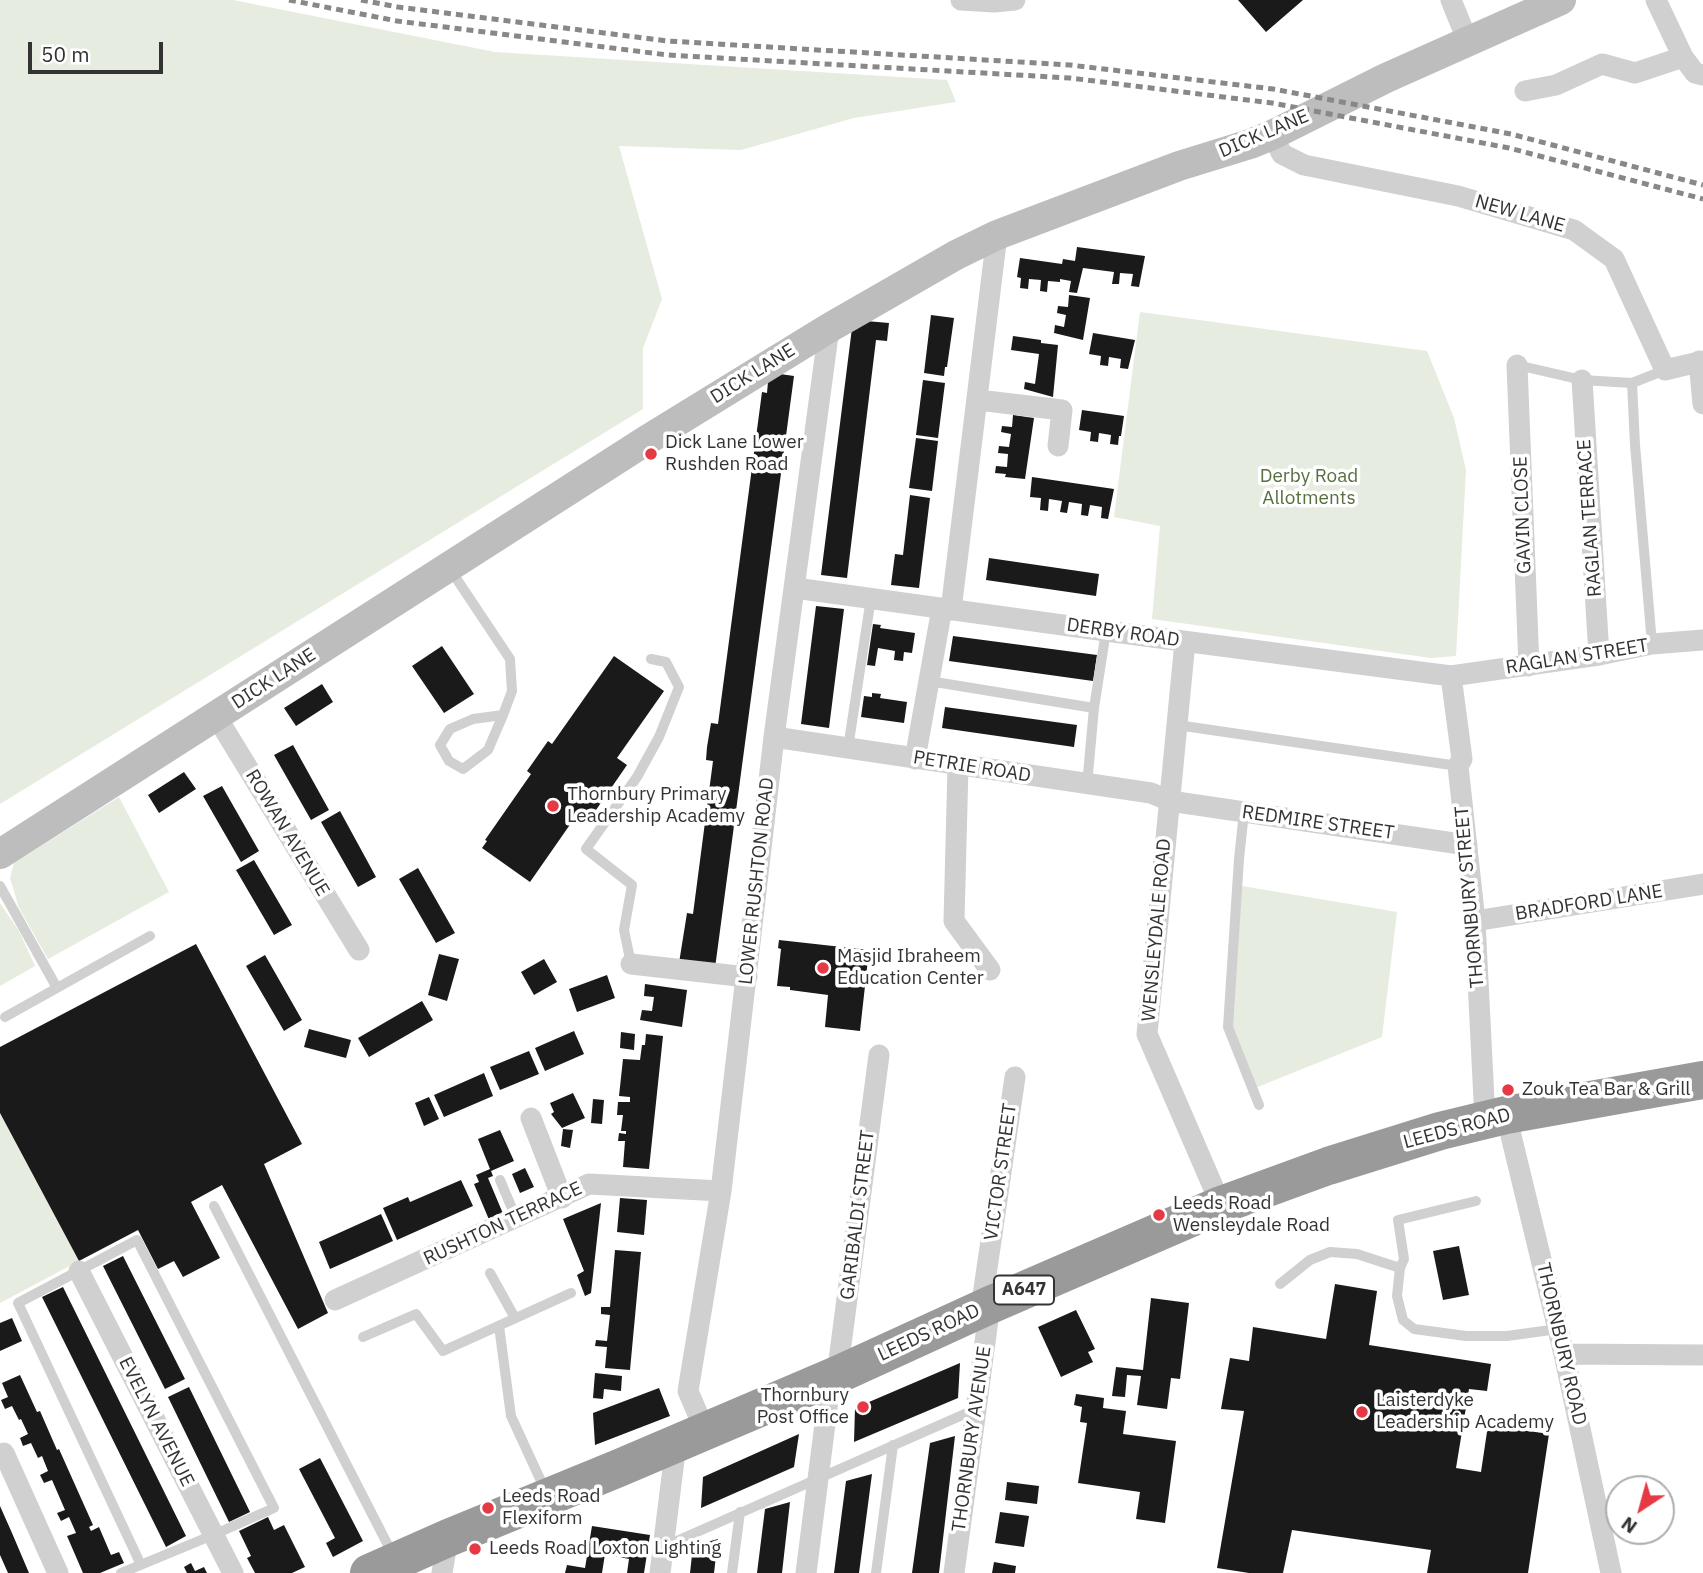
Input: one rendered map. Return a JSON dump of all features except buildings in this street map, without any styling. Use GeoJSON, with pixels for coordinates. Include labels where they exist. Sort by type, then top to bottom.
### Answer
{"type":"FeatureCollection","features":[{"type":"Feature","properties":{"kind":"highway","name":"LEEDS ROAD"},"geometry":{"type":"LineString","coordinates":[[383,1567],[445,1555],[548,1497],[834,1376],[1221,1205],[1328,1166],[1440,1131],[1496,1117],[1703,1080]]}},
{"type":"Feature","properties":{"kind":"street"},"geometry":{"type":"LineString","coordinates":[[961,0],[1015,0]]}},
{"type":"Feature","properties":{"kind":"street"},"geometry":{"type":"LineString","coordinates":[[1451,0],[1468,42]]}},
{"type":"Feature","properties":{"kind":"street","name":"DICK LANE"},"geometry":{"type":"LineString","coordinates":[[0,854],[647,440],[829,328],[956,255],[998,235],[1179,166],[1272,135],[1386,78],[1560,0]]}},
{"type":"Feature","properties":{"kind":"street"},"geometry":{"type":"LineString","coordinates":[[1656,0],[1683,57],[1695,73],[1703,75]]}},
{"type":"Feature","properties":{"kind":"street"},"geometry":{"type":"LineString","coordinates":[[1525,91],[1556,85],[1602,64],[1635,73],[1683,57]]}},
{"type":"Feature","properties":{"kind":"street","name":"NEW LANE"},"geometry":{"type":"LineString","coordinates":[[1272,135],[1282,154],[1304,165],[1458,196],[1574,230],[1614,259],[1665,370]]}},
{"type":"Feature","properties":{"kind":"street"},"geometry":{"type":"LineString","coordinates":[[915,759],[946,609],[978,400],[998,235]]}},
{"type":"Feature","properties":{"kind":"street","name":"LOWER RUSHTON ROAD"},"geometry":{"type":"LineString","coordinates":[[691,1437],[688,1391],[720,1191],[774,737],[829,328]]}},
{"type":"Feature","properties":{"kind":"street"},"geometry":{"type":"LineString","coordinates":[[1665,370],[1701,361],[1703,404]]}},
{"type":"Feature","properties":{"kind":"street","name":"GAVIN CLOSE"},"geometry":{"type":"LineString","coordinates":[[1517,365],[1529,666]]}},
{"type":"Feature","properties":{"kind":"street","name":"RAGLAN TERRACE"},"geometry":{"type":"LineString","coordinates":[[1582,380],[1599,655]]}},
{"type":"Feature","properties":{"kind":"street"},"geometry":{"type":"LineString","coordinates":[[978,400],[1062,410],[1058,446]]}},
{"type":"Feature","properties":{"kind":"street","name":"DERBY ROAD"},"geometry":{"type":"LineString","coordinates":[[794,588],[1451,676]]}},
{"type":"Feature","properties":{"kind":"street","name":"RAGLAN STREET"},"geometry":{"type":"LineString","coordinates":[[1451,676],[1599,655],[1653,644],[1703,640]]}},
{"type":"Feature","properties":{"kind":"street","name":"WENSLEYDALE ROAD"},"geometry":{"type":"LineString","coordinates":[[1185,642],[1147,1034],[1221,1205]]}},
{"type":"Feature","properties":{"kind":"street","name":"THORNBURY STREET"},"geometry":{"type":"LineString","coordinates":[[1451,676],[1462,759],[1458,765],[1496,1117]]}},
{"type":"Feature","properties":{"kind":"street","name":"ROWAN AVENUE"},"geometry":{"type":"LineString","coordinates":[[216,716],[359,950]]}},
{"type":"Feature","properties":{"kind":"street","name":"PETRIE ROAD"},"geometry":{"type":"LineString","coordinates":[[774,737],[1151,793],[1170,801]]}},
{"type":"Feature","properties":{"kind":"street"},"geometry":{"type":"LineString","coordinates":[[958,766],[954,921],[990,970]]}},
{"type":"Feature","properties":{"kind":"street","name":"REDMIRE STREET"},"geometry":{"type":"LineString","coordinates":[[1170,801],[1467,845]]}},
{"type":"Feature","properties":{"kind":"street","name":"BRADFORD LANE"},"geometry":{"type":"LineString","coordinates":[[1475,921],[1703,884]]}},
{"type":"Feature","properties":{"kind":"street"},"geometry":{"type":"LineString","coordinates":[[631,964],[747,977]]}},
{"type":"Feature","properties":{"kind":"street","name":"GARIBALDI STREET"},"geometry":{"type":"LineString","coordinates":[[806,1573],[879,1055]]}},
{"type":"Feature","properties":{"kind":"street","name":"VICTOR STREET"},"geometry":{"type":"LineString","coordinates":[[986,1307],[1015,1077]]}},
{"type":"Feature","properties":{"kind":"street","name":"THORNBURY ROAD"},"geometry":{"type":"LineString","coordinates":[[1496,1117],[1558,1329],[1611,1573]]}},
{"type":"Feature","properties":{"kind":"street"},"geometry":{"type":"LineString","coordinates":[[531,1118],[562,1198]]}},
{"type":"Feature","properties":{"kind":"street","name":"RUSHTON TERRACE"},"geometry":{"type":"LineString","coordinates":[[335,1300],[589,1184],[720,1191]]}},
{"type":"Feature","properties":{"kind":"street","name":"EVELYN AVENUE"},"geometry":{"type":"LineString","coordinates":[[79,1271],[233,1573]]}},
{"type":"Feature","properties":{"kind":"street","name":"THORNBURY AVENUE"},"geometry":{"type":"LineString","coordinates":[[954,1573],[976,1409],[986,1307]]}},
{"type":"Feature","properties":{"kind":"street"},"geometry":{"type":"LineString","coordinates":[[1564,1354],[1703,1355]]}},
{"type":"Feature","properties":{"kind":"street"},"geometry":{"type":"LineString","coordinates":[[660,1573],[663,1547],[691,1437]]}},
{"type":"Feature","properties":{"kind":"street"},"geometry":{"type":"LineString","coordinates":[[4,1453],[58,1573]]}},
{"type":"Feature","properties":{"kind":"lane"},"geometry":{"type":"LineString","coordinates":[[1517,365],[1582,380],[1632,383],[1665,370]]}},
{"type":"Feature","properties":{"kind":"lane"},"geometry":{"type":"LineString","coordinates":[[1632,383],[1653,644]]}},
{"type":"Feature","properties":{"kind":"lane"},"geometry":{"type":"LineString","coordinates":[[449,567],[510,659],[512,691],[503,715],[488,750],[463,769],[450,761],[440,745],[450,729],[473,719],[503,715]]}},
{"type":"Feature","properties":{"kind":"lane"},"geometry":{"type":"LineString","coordinates":[[849,748],[871,598]]}},
{"type":"Feature","properties":{"kind":"lane"},"geometry":{"type":"LineString","coordinates":[[1087,785],[1094,708],[1106,631]]}},
{"type":"Feature","properties":{"kind":"lane"},"geometry":{"type":"LineString","coordinates":[[631,964],[624,930],[632,885],[586,849],[637,777],[659,737],[679,687],[666,662],[651,659]]}},
{"type":"Feature","properties":{"kind":"lane"},"geometry":{"type":"LineString","coordinates":[[929,681],[1094,708]]}},
{"type":"Feature","properties":{"kind":"lane"},"geometry":{"type":"LineString","coordinates":[[1177,725],[1458,765]]}},
{"type":"Feature","properties":{"kind":"lane"},"geometry":{"type":"LineString","coordinates":[[1244,812],[1228,1027],[1259,1105]]}},
{"type":"Feature","properties":{"kind":"lane"},"geometry":{"type":"LineString","coordinates":[[0,886],[57,988]]}},
{"type":"Feature","properties":{"kind":"lane"},"geometry":{"type":"LineString","coordinates":[[5,1017],[150,936]]}},
{"type":"Feature","properties":{"kind":"lane"},"geometry":{"type":"LineString","coordinates":[[500,1180],[516,1218]]}},
{"type":"Feature","properties":{"kind":"lane"},"geometry":{"type":"LineString","coordinates":[[1476,1200],[1398,1220],[1404,1259],[1400,1268],[1397,1296],[1402,1321],[1414,1329],[1480,1336],[1507,1336],[1558,1329]]}},
{"type":"Feature","properties":{"kind":"lane"},"geometry":{"type":"LineString","coordinates":[[214,1206],[383,1567]]}},
{"type":"Feature","properties":{"kind":"lane"},"geometry":{"type":"LineString","coordinates":[[121,1573],[141,1565],[213,1535],[274,1508],[137,1240],[18,1303],[141,1565]]}},
{"type":"Feature","properties":{"kind":"lane"},"geometry":{"type":"LineString","coordinates":[[1280,1284],[1310,1260],[1330,1252],[1357,1254],[1400,1268]]}},
{"type":"Feature","properties":{"kind":"lane"},"geometry":{"type":"LineString","coordinates":[[490,1273],[515,1318]]}},
{"type":"Feature","properties":{"kind":"lane"},"geometry":{"type":"LineString","coordinates":[[363,1337],[416,1314],[443,1351],[570,1293]]}},
{"type":"Feature","properties":{"kind":"lane"},"geometry":{"type":"LineString","coordinates":[[499,1326],[511,1416],[548,1497]]}},
{"type":"Feature","properties":{"kind":"lane"},"geometry":{"type":"LineString","coordinates":[[663,1547],[976,1409]]}},
{"type":"Feature","properties":{"kind":"lane"},"geometry":{"type":"LineString","coordinates":[[876,1573],[893,1445]]}},
{"type":"Feature","properties":{"kind":"lane"},"geometry":{"type":"LineString","coordinates":[[732,1573],[740,1512]]}},
{"type":"Feature","properties":{"kind":"green space"},"geometry":{"type":"Polygon","coordinates":[[[0,0],[233,0],[495,52],[947,80],[956,102],[854,118],[741,150],[619,146],[662,299],[643,348],[643,409],[0,804],[0,0]]]}},
{"type":"Feature","properties":{"kind":"green space","name":"Derby Road Allotments"},"geometry":{"type":"Polygon","coordinates":[[[1140,312],[1427,351],[1454,418],[1466,470],[1456,656],[1431,658],[1152,619],[1160,526],[1114,517],[1140,312]]]}},
{"type":"Feature","properties":{"kind":"green space"},"geometry":{"type":"Polygon","coordinates":[[[119,797],[169,892],[48,959],[19,908],[10,878],[14,863],[119,797]]]}},
{"type":"Feature","properties":{"kind":"green space"},"geometry":{"type":"Polygon","coordinates":[[[1242,886],[1397,912],[1382,1037],[1255,1088],[1231,1025],[1242,886]]]}},
{"type":"Feature","properties":{"kind":"green space"},"geometry":{"type":"Polygon","coordinates":[[[0,903],[19,931],[35,966],[0,986],[0,903]]]}},
{"type":"Feature","properties":{"kind":"green space"},"geometry":{"type":"Polygon","coordinates":[[[0,1113],[79,1261],[0,1303],[0,1113]]]}},
{"type":"Feature","properties":{"kind":"railway"},"geometry":{"type":"LineString","coordinates":[[289,0],[397,21],[668,55],[1070,78],[1272,103],[1509,148],[1703,199]]}},
{"type":"Feature","properties":{"kind":"railway"},"geometry":{"type":"LineString","coordinates":[[361,0],[668,41],[1070,65],[1273,89],[1511,134],[1703,185]]}},
{"type":"Feature","properties":{"kind":"place","name":"Dick Lane Lower Rushden Road"},"geometry":{"type":"Point","coordinates":[651,454]}},
{"type":"Feature","properties":{"kind":"place","name":"Thornbury Primary Leadership Academy"},"geometry":{"type":"Point","coordinates":[553,806]}},
{"type":"Feature","properties":{"kind":"place","name":"Masjid Ibraheem Education Center"},"geometry":{"type":"Point","coordinates":[823,968]}},
{"type":"Feature","properties":{"kind":"place","name":"Zouk Tea Bar & Grill"},"geometry":{"type":"Point","coordinates":[1508,1090]}},
{"type":"Feature","properties":{"kind":"place","name":"Leeds Road Wensleydale Road"},"geometry":{"type":"Point","coordinates":[1159,1215]}},
{"type":"Feature","properties":{"kind":"place","name":"Thornbury Post Office"},"geometry":{"type":"Point","coordinates":[863,1407]}},
{"type":"Feature","properties":{"kind":"place","name":"Laisterdyke Leadership Academy"},"geometry":{"type":"Point","coordinates":[1362,1412]}},
{"type":"Feature","properties":{"kind":"place","name":"Leeds Road Flexiform"},"geometry":{"type":"Point","coordinates":[488,1508]}},
{"type":"Feature","properties":{"kind":"place","name":"Leeds Road Loxton Lighting"},"geometry":{"type":"Point","coordinates":[475,1549]}}]}
